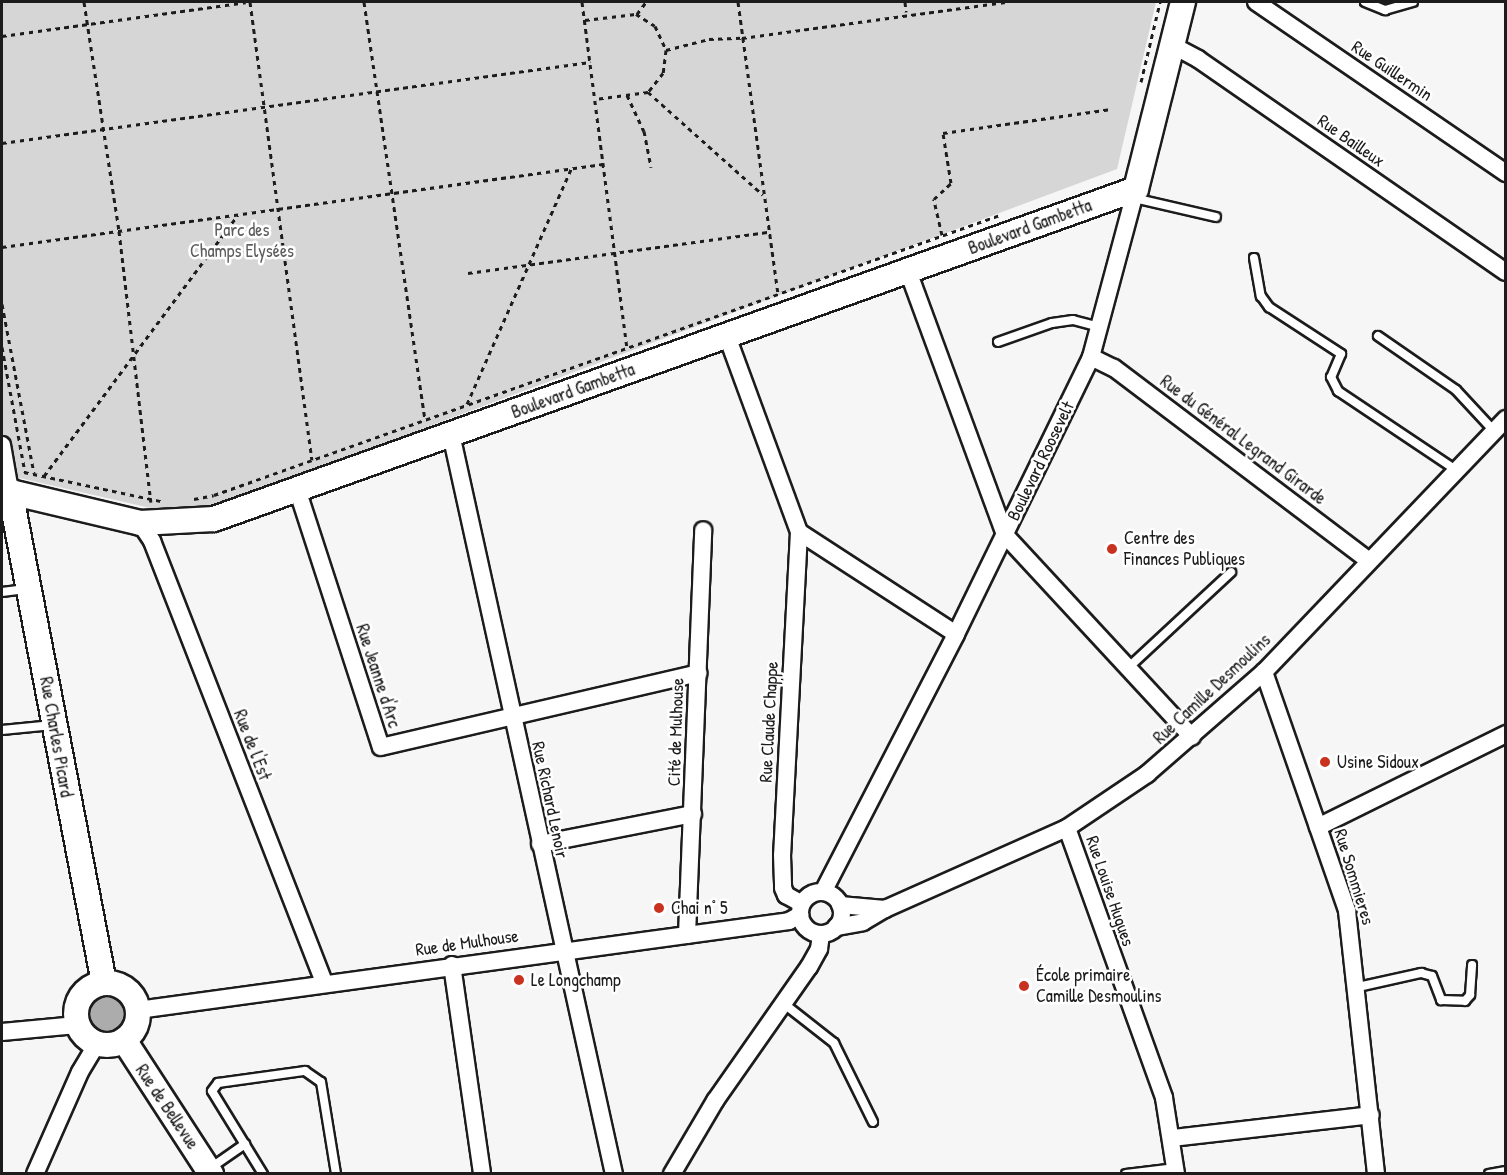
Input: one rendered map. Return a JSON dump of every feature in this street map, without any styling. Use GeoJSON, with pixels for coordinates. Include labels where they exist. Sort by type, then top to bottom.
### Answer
{"type":"FeatureCollection","features":[{"type":"Feature","properties":{"kind":"main road","name":"Boulevard Roosevelt"},"geometry":{"type":"LineString","coordinates":[[1135,193],[1183,2]]}},
{"type":"Feature","properties":{"kind":"main road","name":"Boulevard Gambetta"},"geometry":{"type":"LineString","coordinates":[[6,483],[38,487],[149,523],[214,519],[307,478],[629,358],[727,336],[779,305],[908,271],[944,246],[1135,193]]}},
{"type":"Feature","properties":{"kind":"main road","name":"Rue Charles Picard"},"geometry":{"type":"LineString","coordinates":[[6,483],[104,983]]}},
{"type":"Feature","properties":{"kind":"main road"},"geometry":{"type":"LineString","coordinates":[[104,983],[130,993],[138,1010],[135,1027],[124,1040],[97,1044],[77,1025],[80,998],[87,990],[104,983]]}},
{"type":"Feature","properties":{"kind":"main road","name":"Rue de Bellevue"},"geometry":{"type":"LineString","coordinates":[[124,1040],[210,1171]]}},
{"type":"Feature","properties":{"kind":"street","name":"Rue Guillermin"},"geometry":{"type":"LineString","coordinates":[[1256,2],[1506,173]]}},
{"type":"Feature","properties":{"kind":"street","name":"Rue Bailleux"},"geometry":{"type":"LineString","coordinates":[[1172,45],[1198,58],[1506,272]]}},
{"type":"Feature","properties":{"kind":"street","name":"Boulevard Roosevelt"},"geometry":{"type":"LineString","coordinates":[[823,892],[956,634],[1091,357],[1135,193]]}},
{"type":"Feature","properties":{"kind":"street"},"geometry":{"type":"LineString","coordinates":[[908,271],[1005,535],[1130,666],[1192,737]]}},
{"type":"Feature","properties":{"kind":"street"},"geometry":{"type":"LineString","coordinates":[[727,336],[799,532],[956,634]]}},
{"type":"Feature","properties":{"kind":"street","name":"Rue du Général Legrand Girarde"},"geometry":{"type":"LineString","coordinates":[[1091,357],[1114,368],[1368,560]]}},
{"type":"Feature","properties":{"kind":"street","name":"Rue Camille Desmoulins"},"geometry":{"type":"LineString","coordinates":[[829,930],[856,925],[885,909],[1067,828],[1147,774],[1264,672],[1368,560],[1506,419]]}},
{"type":"Feature","properties":{"kind":"street","name":"Rue Richard Lenoir"},"geometry":{"type":"LineString","coordinates":[[435,432],[512,716],[614,1173]]}},
{"type":"Feature","properties":{"kind":"street"},"geometry":{"type":"LineString","coordinates":[[2,445],[6,483]]}},
{"type":"Feature","properties":{"kind":"street","name":"Rue Jeanne d'Arc"},"geometry":{"type":"LineString","coordinates":[[307,478],[381,747],[512,716]]}},
{"type":"Feature","properties":{"kind":"street","name":"Rue de l'Est"},"geometry":{"type":"LineString","coordinates":[[149,523],[152,541],[324,983]]}},
{"type":"Feature","properties":{"kind":"street","name":"Cité de Mulhouse"},"geometry":{"type":"LineString","coordinates":[[687,935],[703,530]]}},
{"type":"Feature","properties":{"kind":"street","name":"Rue Claude Chappe"},"geometry":{"type":"LineString","coordinates":[[799,532],[782,855],[783,888],[786,895],[801,910]]}},
{"type":"Feature","properties":{"kind":"street","name":"Rue Sommieres"},"geometry":{"type":"LineString","coordinates":[[1264,672],[1347,911],[1358,987],[1377,1173]]}},
{"type":"Feature","properties":{"kind":"street"},"geometry":{"type":"LineString","coordinates":[[512,716],[698,673]]}},
{"type":"Feature","properties":{"kind":"street"},"geometry":{"type":"LineString","coordinates":[[1318,827],[1506,734]]}},
{"type":"Feature","properties":{"kind":"street"},"geometry":{"type":"LineString","coordinates":[[540,844],[693,814]]}},
{"type":"Feature","properties":{"kind":"street","name":"Rue Louise Hugues"},"geometry":{"type":"LineString","coordinates":[[1067,828],[1164,1098],[1173,1138],[1176,1171]]}},
{"type":"Feature","properties":{"kind":"street"},"geometry":{"type":"LineString","coordinates":[[672,1173],[715,1101],[819,949],[829,930],[842,917],[840,905],[823,892],[811,895],[801,910],[805,926],[829,930]]}},
{"type":"Feature","properties":{"kind":"street","name":"Rue Camille Desmoulins"},"geometry":{"type":"LineString","coordinates":[[840,905],[885,909]]}},
{"type":"Feature","properties":{"kind":"street","name":"Rue de Mulhouse"},"geometry":{"type":"LineString","coordinates":[[138,1010],[563,949],[789,921],[801,910]]}},
{"type":"Feature","properties":{"kind":"street"},"geometry":{"type":"LineString","coordinates":[[452,965],[482,1173]]}},
{"type":"Feature","properties":{"kind":"street"},"geometry":{"type":"LineString","coordinates":[[2,1032],[77,1025]]}},
{"type":"Feature","properties":{"kind":"street"},"geometry":{"type":"LineString","coordinates":[[35,1173],[80,1072],[97,1044]]}},
{"type":"Feature","properties":{"kind":"street"},"geometry":{"type":"LineString","coordinates":[[1173,1138],[1371,1115]]}},
{"type":"Feature","properties":{"kind":"lane"},"geometry":{"type":"LineString","coordinates":[[1365,2],[1385,10],[1413,2]]}},
{"type":"Feature","properties":{"kind":"lane"},"geometry":{"type":"LineString","coordinates":[[1135,193],[1216,217]]}},
{"type":"Feature","properties":{"kind":"lane"},"geometry":{"type":"LineString","coordinates":[[1254,258],[1261,296],[1269,307],[1341,354],[1331,377],[1338,391],[1456,470]]}},
{"type":"Feature","properties":{"kind":"lane"},"geometry":{"type":"LineString","coordinates":[[998,342],[1052,323],[1073,320],[1099,327]]}},
{"type":"Feature","properties":{"kind":"lane"},"geometry":{"type":"LineString","coordinates":[[1378,336],[1456,390],[1494,431]]}},
{"type":"Feature","properties":{"kind":"lane"},"geometry":{"type":"LineString","coordinates":[[1130,666],[1231,572]]}},
{"type":"Feature","properties":{"kind":"lane"},"geometry":{"type":"LineString","coordinates":[[2,592],[28,589]]}},
{"type":"Feature","properties":{"kind":"lane"},"geometry":{"type":"LineString","coordinates":[[2,730],[54,725]]}},
{"type":"Feature","properties":{"kind":"lane"},"geometry":{"type":"LineString","coordinates":[[1358,987],[1421,973],[1432,976],[1441,1000],[1465,1000],[1470,995],[1472,965]]}},
{"type":"Feature","properties":{"kind":"lane"},"geometry":{"type":"LineString","coordinates":[[783,1003],[834,1043],[873,1122]]}},
{"type":"Feature","properties":{"kind":"lane"},"geometry":{"type":"LineString","coordinates":[[263,1173],[214,1097],[215,1087],[311,1072],[321,1082],[336,1173]]}},
{"type":"Feature","properties":{"kind":"lane"},"geometry":{"type":"LineString","coordinates":[[210,1171],[245,1144]]}},
{"type":"Feature","properties":{"kind":"lane"},"geometry":{"type":"LineString","coordinates":[[1126,1173],[1176,1171]]}},
{"type":"Feature","properties":{"kind":"lane"},"geometry":{"type":"LineString","coordinates":[[1489,1173],[1506,1171]]}},
{"type":"Feature","properties":{"kind":"path"},"geometry":{"type":"LineString","coordinates":[[84,2],[136,358],[151,500],[149,523]]}},
{"type":"Feature","properties":{"kind":"path"},"geometry":{"type":"LineString","coordinates":[[2,36],[88,22],[248,2],[279,208],[307,478]]}},
{"type":"Feature","properties":{"kind":"path"},"geometry":{"type":"LineString","coordinates":[[364,2],[379,92],[391,193],[435,432]]}},
{"type":"Feature","properties":{"kind":"path"},"geometry":{"type":"LineString","coordinates":[[582,2],[629,358]]}},
{"type":"Feature","properties":{"kind":"path"},"geometry":{"type":"LineString","coordinates":[[637,14],[646,2]]}},
{"type":"Feature","properties":{"kind":"path"},"geometry":{"type":"LineString","coordinates":[[738,2],[779,305]]}},
{"type":"Feature","properties":{"kind":"path"},"geometry":{"type":"LineString","coordinates":[[905,2],[906,12]]}},
{"type":"Feature","properties":{"kind":"path"},"geometry":{"type":"LineString","coordinates":[[666,50],[709,39],[742,38],[906,12],[1006,2]]}},
{"type":"Feature","properties":{"kind":"path"},"geometry":{"type":"LineString","coordinates":[[1138,93],[1160,2]]}},
{"type":"Feature","properties":{"kind":"path"},"geometry":{"type":"LineString","coordinates":[[585,20],[637,14],[655,26],[666,50],[663,73],[648,92],[595,99]]}},
{"type":"Feature","properties":{"kind":"path"},"geometry":{"type":"LineString","coordinates":[[2,143],[590,62]]}},
{"type":"Feature","properties":{"kind":"path"},"geometry":{"type":"LineString","coordinates":[[648,92],[764,196]]}},
{"type":"Feature","properties":{"kind":"path"},"geometry":{"type":"LineString","coordinates":[[627,95],[644,131],[651,167]]}},
{"type":"Feature","properties":{"kind":"path"},"geometry":{"type":"LineString","coordinates":[[944,246],[934,199],[951,183],[943,133],[1111,109]]}},
{"type":"Feature","properties":{"kind":"path"},"geometry":{"type":"LineString","coordinates":[[2,247],[603,164]]}},
{"type":"Feature","properties":{"kind":"path"},"geometry":{"type":"LineString","coordinates":[[191,499],[307,478],[435,432],[466,405],[572,167]]}},
{"type":"Feature","properties":{"kind":"path"},"geometry":{"type":"LineString","coordinates":[[466,405],[629,358],[779,305],[944,246],[1008,212]]}},
{"type":"Feature","properties":{"kind":"path"},"geometry":{"type":"LineString","coordinates":[[38,487],[136,358],[239,214]]}},
{"type":"Feature","properties":{"kind":"path"},"geometry":{"type":"LineString","coordinates":[[468,273],[615,255],[769,232]]}},
{"type":"Feature","properties":{"kind":"path"},"geometry":{"type":"LineString","coordinates":[[2,304],[38,487]]}},
{"type":"Feature","properties":{"kind":"path"},"geometry":{"type":"LineString","coordinates":[[2,347],[25,472],[38,487],[170,501]]}},
{"type":"Feature","properties":{"kind":"path"},"geometry":{"type":"LineString","coordinates":[[6,483],[25,472]]}},
{"type":"Feature","properties":{"kind":"green space","name":"Parc des Champs Elysées"},"geometry":{"type":"Polygon","coordinates":[[[2,2],[1156,2],[1117,169],[291,478],[213,505],[179,510],[155,509],[2,474],[2,2]]]}},
{"type":"Feature","properties":{"kind":"shaded area"},"geometry":{"type":"Polygon","coordinates":[[[108,996],[121,1002],[127,1015],[121,1028],[108,1034],[95,1028],[89,1015],[95,1002],[108,996]]]}},
{"type":"Feature","properties":{"kind":"place","name":"Centre des Finances Publiques"},"geometry":{"type":"Point","coordinates":[1112,549]}},
{"type":"Feature","properties":{"kind":"place","name":"Usine Sidoux"},"geometry":{"type":"Point","coordinates":[1325,762]}},
{"type":"Feature","properties":{"kind":"place","name":"Chai n° 5"},"geometry":{"type":"Point","coordinates":[659,908]}},
{"type":"Feature","properties":{"kind":"place","name":"Le Longchamp"},"geometry":{"type":"Point","coordinates":[519,980]}},
{"type":"Feature","properties":{"kind":"place","name":"École primaire Camille Desmoulins"},"geometry":{"type":"Point","coordinates":[1024,986]}}]}
